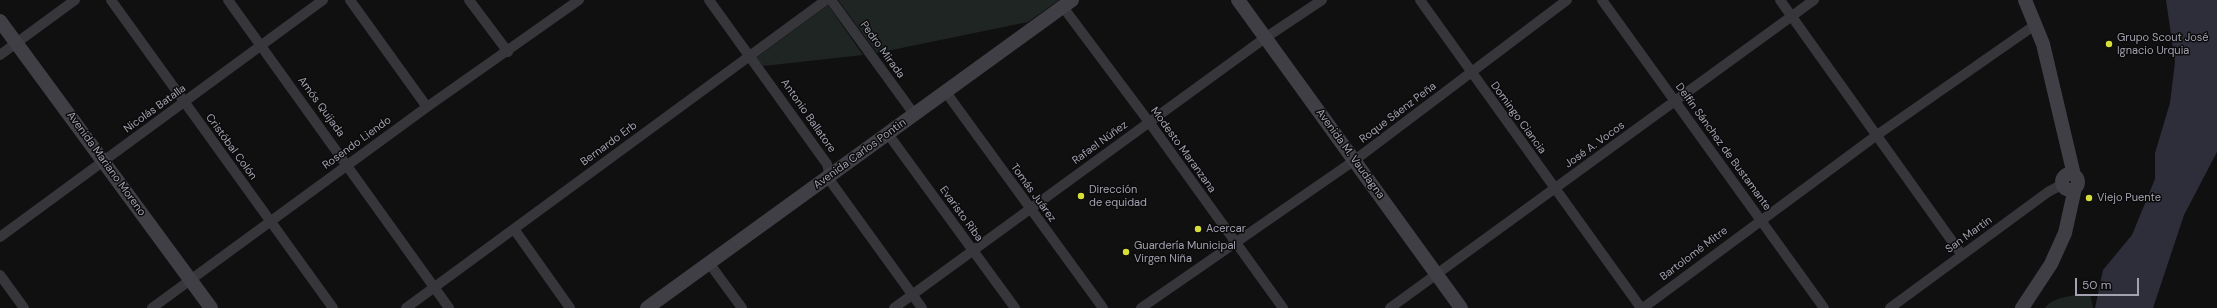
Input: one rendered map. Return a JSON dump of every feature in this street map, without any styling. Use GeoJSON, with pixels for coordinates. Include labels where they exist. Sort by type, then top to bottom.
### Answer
{"type":"FeatureCollection","features":[{"type":"Feature","properties":{"kind":"main road","name":"Avenida M. Vaudagna"},"geometry":{"type":"LineString","coordinates":[[1238,0],[1461,308]]}},
{"type":"Feature","properties":{"kind":"main road"},"geometry":{"type":"LineString","coordinates":[[2022,308],[2051,264],[2065,233],[2069,182],[2065,136],[2043,44],[2025,0]]}},
{"type":"Feature","properties":{"kind":"main road","name":"Avenida Carlos Pontin"},"geometry":{"type":"LineString","coordinates":[[647,308],[1067,3]]}},
{"type":"Feature","properties":{"kind":"main road","name":"Avenida Mariano Moreno"},"geometry":{"type":"LineString","coordinates":[[0,21],[211,308]]}},
{"type":"Feature","properties":{"kind":"street"},"geometry":{"type":"LineString","coordinates":[[0,55],[76,0]]}},
{"type":"Feature","properties":{"kind":"street","name":"Cristóbal Colón"},"geometry":{"type":"LineString","coordinates":[[111,0],[332,308]]}},
{"type":"Feature","properties":{"kind":"street","name":"Amós Quijada"},"geometry":{"type":"LineString","coordinates":[[228,0],[348,165],[449,308]]}},
{"type":"Feature","properties":{"kind":"street","name":"Nicolás Batalla"},"geometry":{"type":"LineString","coordinates":[[0,237],[323,0]]}},
{"type":"Feature","properties":{"kind":"street"},"geometry":{"type":"LineString","coordinates":[[350,0],[427,107]]}},
{"type":"Feature","properties":{"kind":"street"},"geometry":{"type":"LineString","coordinates":[[469,0],[508,52]]}},
{"type":"Feature","properties":{"kind":"street","name":"Rosendo Liendo"},"geometry":{"type":"LineString","coordinates":[[152,308],[427,107],[508,52],[579,0]]}},
{"type":"Feature","properties":{"kind":"street","name":"Antonio Ballatore"},"geometry":{"type":"LineString","coordinates":[[709,0],[827,164],[832,182],[922,308]]}},
{"type":"Feature","properties":{"kind":"street","name":"Bernardo Erb"},"geometry":{"type":"LineString","coordinates":[[406,308],[826,0]]}},
{"type":"Feature","properties":{"kind":"street","name":"Pedro Mirada"},"geometry":{"type":"LineString","coordinates":[[831,0],[914,114]]}},
{"type":"Feature","properties":{"kind":"street","name":"Rafael Núñez"},"geometry":{"type":"LineString","coordinates":[[894,308],[1265,38],[1322,0]]}},
{"type":"Feature","properties":{"kind":"street","name":"Domingo Ciancia"},"geometry":{"type":"LineString","coordinates":[[1420,0],[1642,308]]}},
{"type":"Feature","properties":{"kind":"street","name":"Roque Sáenz Peña"},"geometry":{"type":"LineString","coordinates":[[1141,308],[1355,160],[1567,0]]}},
{"type":"Feature","properties":{"kind":"street","name":"Delfín Sánchez de Bustamante"},"geometry":{"type":"LineString","coordinates":[[1602,0],[1824,308]]}},
{"type":"Feature","properties":{"kind":"street"},"geometry":{"type":"LineString","coordinates":[[1780,0],[1962,255]]}},
{"type":"Feature","properties":{"kind":"street","name":"José A. Vocos"},"geometry":{"type":"LineString","coordinates":[[1390,308],[1814,0]]}},
{"type":"Feature","properties":{"kind":"street","name":"Modesto Maranzana"},"geometry":{"type":"LineString","coordinates":[[1067,3],[1149,122],[1283,308]]}},
{"type":"Feature","properties":{"kind":"street","name":"Bartolomé Mitre"},"geometry":{"type":"LineString","coordinates":[[1642,308],[1876,135],[2035,25]]}},
{"type":"Feature","properties":{"kind":"street","name":"Tomás Juárez"},"geometry":{"type":"LineString","coordinates":[[946,91],[1103,308]]}},
{"type":"Feature","properties":{"kind":"street","name":"Evaristo Riba"},"geometry":{"type":"LineString","coordinates":[[888,134],[1015,308]]}},
{"type":"Feature","properties":{"kind":"street","name":"San Martín"},"geometry":{"type":"LineString","coordinates":[[1890,308],[2048,192],[2069,182]]}},
{"type":"Feature","properties":{"kind":"street"},"geometry":{"type":"LineString","coordinates":[[514,229],[570,308]]}},
{"type":"Feature","properties":{"kind":"street"},"geometry":{"type":"LineString","coordinates":[[710,263],[742,308]]}},
{"type":"Feature","properties":{"kind":"street"},"geometry":{"type":"LineString","coordinates":[[0,275],[24,308]]}},
{"type":"Feature","properties":{"kind":"shaded area"},"geometry":{"type":"Polygon","coordinates":[[[838,0],[1059,0],[1028,22],[877,53],[838,0]]]}},
{"type":"Feature","properties":{"kind":"shaded area"},"geometry":{"type":"Polygon","coordinates":[[[828,5],[863,55],[763,66],[756,58],[828,5]]]}},
{"type":"Feature","properties":{"kind":"shaded area"},"geometry":{"type":"Polygon","coordinates":[[[2090,294],[2093,308],[2045,308],[2049,304],[2059,299],[2090,294]]]}},
{"type":"Feature","properties":{"kind":"water"},"geometry":{"type":"Polygon","coordinates":[[[2166,0],[2217,0],[2217,152],[2184,215],[2153,308],[2095,308],[2103,270],[2132,235],[2155,179],[2155,153],[2170,103],[2175,62],[2166,0]]]}},
{"type":"Feature","properties":{"kind":"place","name":"Grupo Scout José Ignacio Urquia"},"geometry":{"type":"Point","coordinates":[2109,44]}},
{"type":"Feature","properties":{"kind":"place","name":"Dirección de equidad"},"geometry":{"type":"Point","coordinates":[1081,196]}},
{"type":"Feature","properties":{"kind":"place","name":"Viejo Puente"},"geometry":{"type":"Point","coordinates":[2089,198]}},
{"type":"Feature","properties":{"kind":"place","name":"Acercar"},"geometry":{"type":"Point","coordinates":[1198,229]}},
{"type":"Feature","properties":{"kind":"place","name":"Guardería Municipal Virgen Niña"},"geometry":{"type":"Point","coordinates":[1126,252]}}]}
